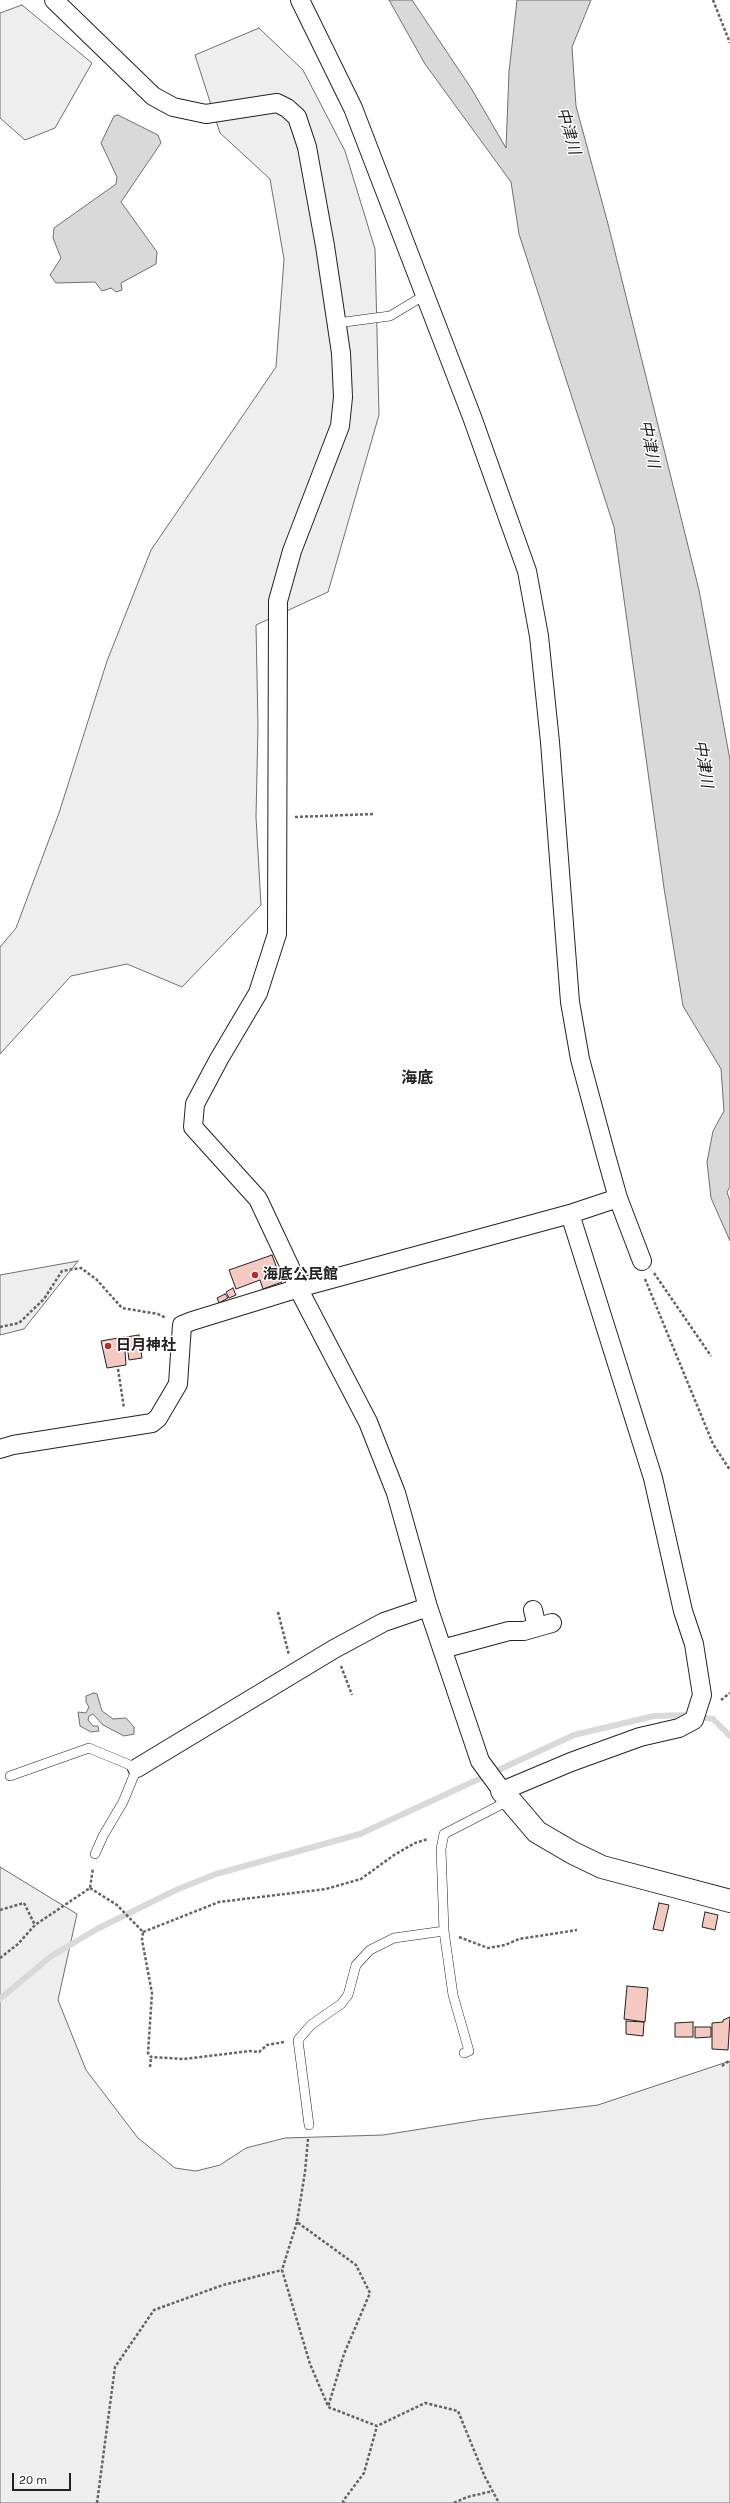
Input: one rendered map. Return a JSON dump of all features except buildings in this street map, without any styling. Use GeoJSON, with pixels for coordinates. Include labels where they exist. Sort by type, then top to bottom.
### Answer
{"type":"FeatureCollection","features":[{"type":"Feature","properties":{"kind":"street"},"geometry":{"type":"LineString","coordinates":[[54,0],[153,96],[173,107],[216,114],[277,103],[287,108],[297,117],[307,147],[325,246],[341,353],[343,397],[340,426],[292,551],[278,601],[277,934],[269,963],[258,993],[219,1058],[195,1104],[193,1127],[258,1199],[290,1266],[298,1288],[368,1422],[396,1493],[428,1607],[480,1761],[506,1796],[537,1832],[573,1853],[602,1866],[730,1901]]}},
{"type":"Feature","properties":{"kind":"street"},"geometry":{"type":"LineString","coordinates":[[300,0],[353,108],[425,295],[527,571],[539,636],[550,742],[570,1002],[580,1059],[618,1198],[642,1261]]}},
{"type":"Feature","properties":{"kind":"street"},"geometry":{"type":"LineString","coordinates":[[0,1450],[13,1445],[152,1423],[158,1418],[178,1384],[182,1325],[298,1288],[570,1214],[618,1198]]}},
{"type":"Feature","properties":{"kind":"street"},"geometry":{"type":"LineString","coordinates":[[506,1796],[571,1762],[640,1738],[679,1728],[694,1720],[702,1695],[694,1644],[683,1611],[653,1478],[570,1214]]}},
{"type":"Feature","properties":{"kind":"street"},"geometry":{"type":"LineString","coordinates":[[137,1768],[334,1649],[384,1622],[428,1607]]}},
{"type":"Feature","properties":{"kind":"street"},"geometry":{"type":"LineString","coordinates":[[442,1649],[509,1631],[524,1631],[541,1620]]}},
{"type":"Feature","properties":{"kind":"lane"},"geometry":{"type":"LineString","coordinates":[[336,323],[390,316],[425,295]]}},
{"type":"Feature","properties":{"kind":"lane"},"geometry":{"type":"LineString","coordinates":[[10,1776],[89,1748],[137,1768],[123,1802],[102,1836],[95,1854]]}},
{"type":"Feature","properties":{"kind":"lane"},"geometry":{"type":"LineString","coordinates":[[464,2053],[469,2050],[453,1995],[444,1931],[441,1849],[444,1834],[506,1796]]}},
{"type":"Feature","properties":{"kind":"lane"},"geometry":{"type":"LineString","coordinates":[[309,2125],[298,2040],[312,2025],[341,2004],[348,1995],[356,1965],[370,1950],[394,1938],[444,1931]]}},
{"type":"Feature","properties":{"kind":"path"},"geometry":{"type":"LineString","coordinates":[[713,0],[730,43]]}},
{"type":"Feature","properties":{"kind":"path"},"geometry":{"type":"LineString","coordinates":[[278,818],[374,814]]}},
{"type":"Feature","properties":{"kind":"path"},"geometry":{"type":"LineString","coordinates":[[711,1356],[648,1265],[642,1261],[640,1269],[710,1437],[730,1470]]}},
{"type":"Feature","properties":{"kind":"path"},"geometry":{"type":"LineString","coordinates":[[0,1327],[19,1323],[44,1300],[62,1271],[81,1268],[97,1280],[122,1308],[158,1314],[182,1329]]}},
{"type":"Feature","properties":{"kind":"path"},"geometry":{"type":"LineString","coordinates":[[118,1369],[127,1426]]}},
{"type":"Feature","properties":{"kind":"path"},"geometry":{"type":"LineString","coordinates":[[278,1612],[293,1673]]}},
{"type":"Feature","properties":{"kind":"path"},"geometry":{"type":"LineString","coordinates":[[334,1649],[352,1695]]}},
{"type":"Feature","properties":{"kind":"path"},"geometry":{"type":"LineString","coordinates":[[143,1932],[219,1902],[326,1889],[361,1879],[394,1855],[415,1843],[444,1834]]}},
{"type":"Feature","properties":{"kind":"path"},"geometry":{"type":"LineString","coordinates":[[0,1958],[18,1944],[36,1925],[90,1888],[95,1854]]}},
{"type":"Feature","properties":{"kind":"path"},"geometry":{"type":"LineString","coordinates":[[90,1888],[117,1905],[143,1932]]}},
{"type":"Feature","properties":{"kind":"path"},"geometry":{"type":"LineString","coordinates":[[0,1910],[24,1903],[36,1925]]}},
{"type":"Feature","properties":{"kind":"path"},"geometry":{"type":"LineString","coordinates":[[455,1935],[488,1948],[505,1945],[519,1939],[577,1930]]}},
{"type":"Feature","properties":{"kind":"path"},"geometry":{"type":"LineString","coordinates":[[143,1932],[142,1940],[152,1993],[148,2053],[151,2057],[150,2067]]}},
{"type":"Feature","properties":{"kind":"path"},"geometry":{"type":"LineString","coordinates":[[257,2057],[259,2052],[267,2045],[298,2040]]}},
{"type":"Feature","properties":{"kind":"path"},"geometry":{"type":"LineString","coordinates":[[151,2057],[184,2059],[250,2050],[259,2052]]}},
{"type":"Feature","properties":{"kind":"path"},"geometry":{"type":"LineString","coordinates":[[722,2066],[730,2060]]}},
{"type":"Feature","properties":{"kind":"path"},"geometry":{"type":"LineString","coordinates":[[309,2125],[305,2172],[297,2222],[282,2270],[310,2364],[328,2407],[377,2426],[425,2403],[458,2411],[499,2503]]}},
{"type":"Feature","properties":{"kind":"path"},"geometry":{"type":"LineString","coordinates":[[297,2222],[356,2265],[370,2292],[344,2354],[328,2407]]}},
{"type":"Feature","properties":{"kind":"path"},"geometry":{"type":"LineString","coordinates":[[97,2503],[115,2367],[154,2310],[223,2285],[282,2270]]}},
{"type":"Feature","properties":{"kind":"path"},"geometry":{"type":"LineString","coordinates":[[344,2503],[343,2501],[364,2473],[377,2426]]}},
{"type":"Feature","properties":{"kind":"path"},"geometry":{"type":"LineString","coordinates":[[454,2503],[467,2497],[493,2491]]}},
{"type":"Feature","properties":{"kind":"shaded area"},"geometry":{"type":"Polygon","coordinates":[[[22,5],[92,63],[55,128],[25,140],[0,118],[0,13],[22,5]]]}},
{"type":"Feature","properties":{"kind":"shaded area"},"geometry":{"type":"Polygon","coordinates":[[[259,28],[303,70],[345,151],[375,249],[379,415],[328,592],[256,625],[258,726],[256,817],[261,905],[182,987],[127,964],[71,976],[0,1054],[0,947],[16,928],[59,813],[107,661],[151,550],[276,367],[284,259],[270,179],[220,133],[195,55],[259,28]]]}},
{"type":"Feature","properties":{"kind":"shaded area"},"geometry":{"type":"Polygon","coordinates":[[[78,1261],[24,1329],[0,1335],[0,1275],[78,1261]]]}},
{"type":"Feature","properties":{"kind":"shaded area"},"geometry":{"type":"Polygon","coordinates":[[[0,1867],[77,1914],[58,2000],[86,2070],[138,2138],[175,2168],[196,2171],[220,2165],[246,2148],[285,2138],[383,2135],[484,2119],[598,2105],[730,2061],[730,2503],[0,2503],[0,1867]]]}},
{"type":"Feature","properties":{"kind":"water","name":"中津川"},"geometry":{"type":"Polygon","coordinates":[[[389,0],[412,0],[471,88],[506,148],[509,72],[517,0],[591,0],[572,47],[576,106],[608,224],[699,590],[730,760],[730,1187],[727,1192],[730,1201],[730,1241],[711,1198],[707,1162],[713,1131],[724,1111],[721,1069],[683,1006],[664,888],[614,527],[519,234],[511,182],[425,64],[389,0]]]}},
{"type":"Feature","properties":{"kind":"water"},"geometry":{"type":"Polygon","coordinates":[[[118,115],[158,135],[161,143],[121,202],[157,252],[156,264],[121,283],[122,290],[116,292],[111,288],[102,291],[95,282],[56,283],[50,275],[61,258],[53,238],[54,228],[116,184],[117,177],[101,143],[114,116],[118,115]]]}},
{"type":"Feature","properties":{"kind":"water"},"geometry":{"type":"Polygon","coordinates":[[[94,1693],[97,1694],[102,1711],[113,1719],[126,1718],[134,1727],[134,1734],[124,1736],[103,1725],[93,1714],[89,1716],[88,1720],[93,1726],[98,1726],[99,1731],[91,1732],[80,1726],[78,1712],[86,1713],[89,1707],[86,1702],[86,1696],[94,1693]]]}},
{"type":"Feature","properties":{"kind":"waterway"},"geometry":{"type":"LineString","coordinates":[[0,1999],[50,1957],[97,1929],[176,1890],[216,1874],[360,1834],[574,1735],[654,1716],[688,1715],[713,1719],[730,1736]]}},
{"type":"Feature","properties":{"kind":"place","name":"海底公民館"},"geometry":{"type":"Point","coordinates":[255,1275]}},
{"type":"Feature","properties":{"kind":"place","name":"日月神社"},"geometry":{"type":"Point","coordinates":[108,1346]}},
{"type":"Feature","properties":{"kind":"district","name":"海底"},"geometry":{"type":"Point","coordinates":[417,1078]}}]}
